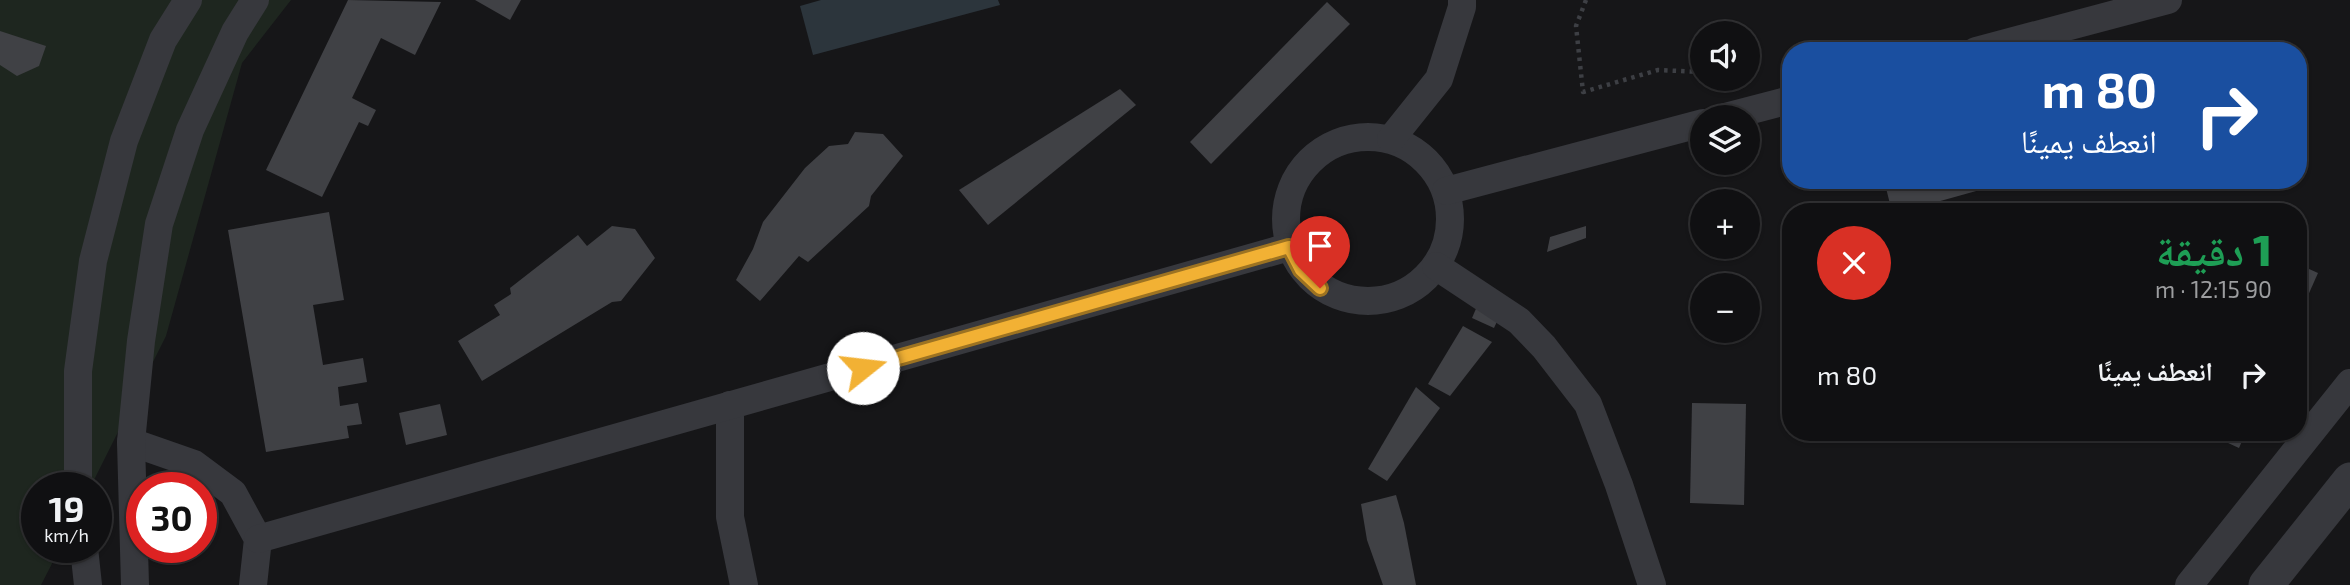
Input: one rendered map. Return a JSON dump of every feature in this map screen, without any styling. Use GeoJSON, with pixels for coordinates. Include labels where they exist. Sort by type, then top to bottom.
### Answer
{"type":"FeatureCollection","features":[{"type":"Feature","properties":{"kind":"street"},"geometry":{"type":"LineString","coordinates":[[78,472],[78,371],[93,261],[124,141],[163,40],[188,0]]}},
{"type":"Feature","properties":{"kind":"street"},"geometry":{"type":"LineString","coordinates":[[135,585],[131,442],[141,341],[159,224],[190,130],[235,32],[255,0]]}},
{"type":"Feature","properties":{"kind":"street"},"geometry":{"type":"LineString","coordinates":[[1391,139],[1439,79],[1462,0]]}},
{"type":"Feature","properties":{"kind":"street"},"geometry":{"type":"LineString","coordinates":[[2010,42],[2168,0]]}},
{"type":"Feature","properties":{"kind":"street"},"geometry":{"type":"LineString","coordinates":[[1760,108],[1782,102]]}},
{"type":"Feature","properties":{"kind":"street"},"geometry":{"type":"LineString","coordinates":[[1446,191],[1690,126]]}},
{"type":"Feature","properties":{"kind":"street"},"geometry":{"type":"LineString","coordinates":[[1365,136],[1391,139],[1415,150],[1434,168],[1446,191],[1451,217],[1447,243],[1436,267],[1418,285],[1395,298],[1369,302],[1344,299],[1320,288],[1301,270],[1289,247],[1285,221],[1288,196],[1299,173],[1317,154],[1339,141],[1365,136]]}},
{"type":"Feature","properties":{"kind":"street"},"geometry":{"type":"LineString","coordinates":[[258,539],[1289,247]]}},
{"type":"Feature","properties":{"kind":"street"},"geometry":{"type":"LineString","coordinates":[[1436,267],[1519,321],[1544,347],[1588,404],[1619,485],[1652,585]]}},
{"type":"Feature","properties":{"kind":"street"},"geometry":{"type":"LineString","coordinates":[[2307,437],[2350,383]]}},
{"type":"Feature","properties":{"kind":"street"},"geometry":{"type":"LineString","coordinates":[[730,405],[730,517],[744,585]]}},
{"type":"Feature","properties":{"kind":"street"},"geometry":{"type":"LineString","coordinates":[[2189,585],[2304,441]]}},
{"type":"Feature","properties":{"kind":"street"},"geometry":{"type":"LineString","coordinates":[[131,442],[194,464],[233,493],[258,539],[253,585]]}},
{"type":"Feature","properties":{"kind":"street"},"geometry":{"type":"LineString","coordinates":[[2266,585],[2350,480]]}},
{"type":"Feature","properties":{"kind":"street"},"geometry":{"type":"LineString","coordinates":[[86,563],[88,585]]}},
{"type":"Feature","properties":{"kind":"path"},"geometry":{"type":"LineString","coordinates":[[1586,0],[1576,26],[1583,92],[1658,70],[1690,71]]}},
{"type":"Feature","properties":{"kind":"shaded area"},"geometry":{"type":"Polygon","coordinates":[[[0,0],[291,0],[242,63],[166,336],[98,472],[21,472],[21,563],[52,563],[41,585],[0,585],[0,0]]]}},
{"type":"Feature","properties":{"kind":"shaded area"},"geometry":{"type":"Polygon","coordinates":[[[821,0],[998,0],[1000,5],[813,55],[800,6],[821,0]]]}},
{"type":"Feature","properties":{"kind":"building"},"geometry":{"type":"Polygon","coordinates":[[[348,0],[441,2],[415,55],[381,38],[352,98],[376,110],[368,126],[359,122],[322,197],[266,170],[348,0]]]}},
{"type":"Feature","properties":{"kind":"building"},"geometry":{"type":"Polygon","coordinates":[[[475,0],[521,0],[510,20],[475,0]]]}},
{"type":"Feature","properties":{"kind":"building"},"geometry":{"type":"Polygon","coordinates":[[[1327,2],[1350,24],[1211,164],[1190,142],[1327,2]]]}},
{"type":"Feature","properties":{"kind":"building"},"geometry":{"type":"Polygon","coordinates":[[[0,31],[46,46],[39,66],[17,76],[0,65],[0,31]]]}},
{"type":"Feature","properties":{"kind":"building"},"geometry":{"type":"Polygon","coordinates":[[[1120,89],[1136,105],[988,225],[959,190],[1120,89]]]}},
{"type":"Feature","properties":{"kind":"building"},"geometry":{"type":"Polygon","coordinates":[[[855,132],[883,134],[903,156],[871,196],[869,206],[808,262],[799,256],[760,301],[736,280],[753,249],[763,222],[805,168],[829,146],[848,144],[855,132]]]}},
{"type":"Feature","properties":{"kind":"building"},"geometry":{"type":"Polygon","coordinates":[[[1886,189],[1983,189],[1933,203],[1890,203],[1886,189]]]}},
{"type":"Feature","properties":{"kind":"building"},"geometry":{"type":"Polygon","coordinates":[[[329,212],[344,300],[313,305],[323,365],[363,358],[367,382],[338,387],[340,406],[358,403],[362,424],[347,426],[349,438],[266,452],[228,230],[329,212]]]}},
{"type":"Feature","properties":{"kind":"building"},"geometry":{"type":"Polygon","coordinates":[[[612,226],[635,229],[655,258],[621,301],[612,302],[482,381],[458,341],[500,315],[494,305],[511,294],[510,288],[578,235],[587,246],[612,226]]]}},
{"type":"Feature","properties":{"kind":"building"},"geometry":{"type":"Polygon","coordinates":[[[1586,226],[1586,238],[1547,252],[1550,237],[1586,226]]]}},
{"type":"Feature","properties":{"kind":"building"},"geometry":{"type":"Polygon","coordinates":[[[2307,268],[2318,273],[2307,298],[2307,268]]]}},
{"type":"Feature","properties":{"kind":"building"},"geometry":{"type":"Polygon","coordinates":[[[1478,304],[1501,313],[1494,328],[1472,318],[1478,304]]]}},
{"type":"Feature","properties":{"kind":"building"},"geometry":{"type":"Polygon","coordinates":[[[1463,326],[1492,342],[1450,396],[1428,384],[1463,326]]]}},
{"type":"Feature","properties":{"kind":"building"},"geometry":{"type":"Polygon","coordinates":[[[1416,387],[1440,408],[1387,481],[1368,469],[1416,387]]]}},
{"type":"Feature","properties":{"kind":"building"},"geometry":{"type":"Polygon","coordinates":[[[1692,403],[1746,404],[1744,505],[1690,503],[1692,403]]]}},
{"type":"Feature","properties":{"kind":"building"},"geometry":{"type":"Polygon","coordinates":[[[440,404],[447,435],[406,445],[399,413],[440,404]]]}},
{"type":"Feature","properties":{"kind":"building"},"geometry":{"type":"Polygon","coordinates":[[[2224,441],[2242,441],[2239,448],[2224,441]]]}},
{"type":"Feature","properties":{"kind":"building"},"geometry":{"type":"Polygon","coordinates":[[[1396,495],[1416,585],[1383,585],[1367,540],[1361,504],[1396,495]]]}},
{"type":"Feature","properties":{"kind":"route"},"geometry":{"type":"LineString","coordinates":[[863,368],[1289,247],[1301,270],[1320,288]]}}]}
